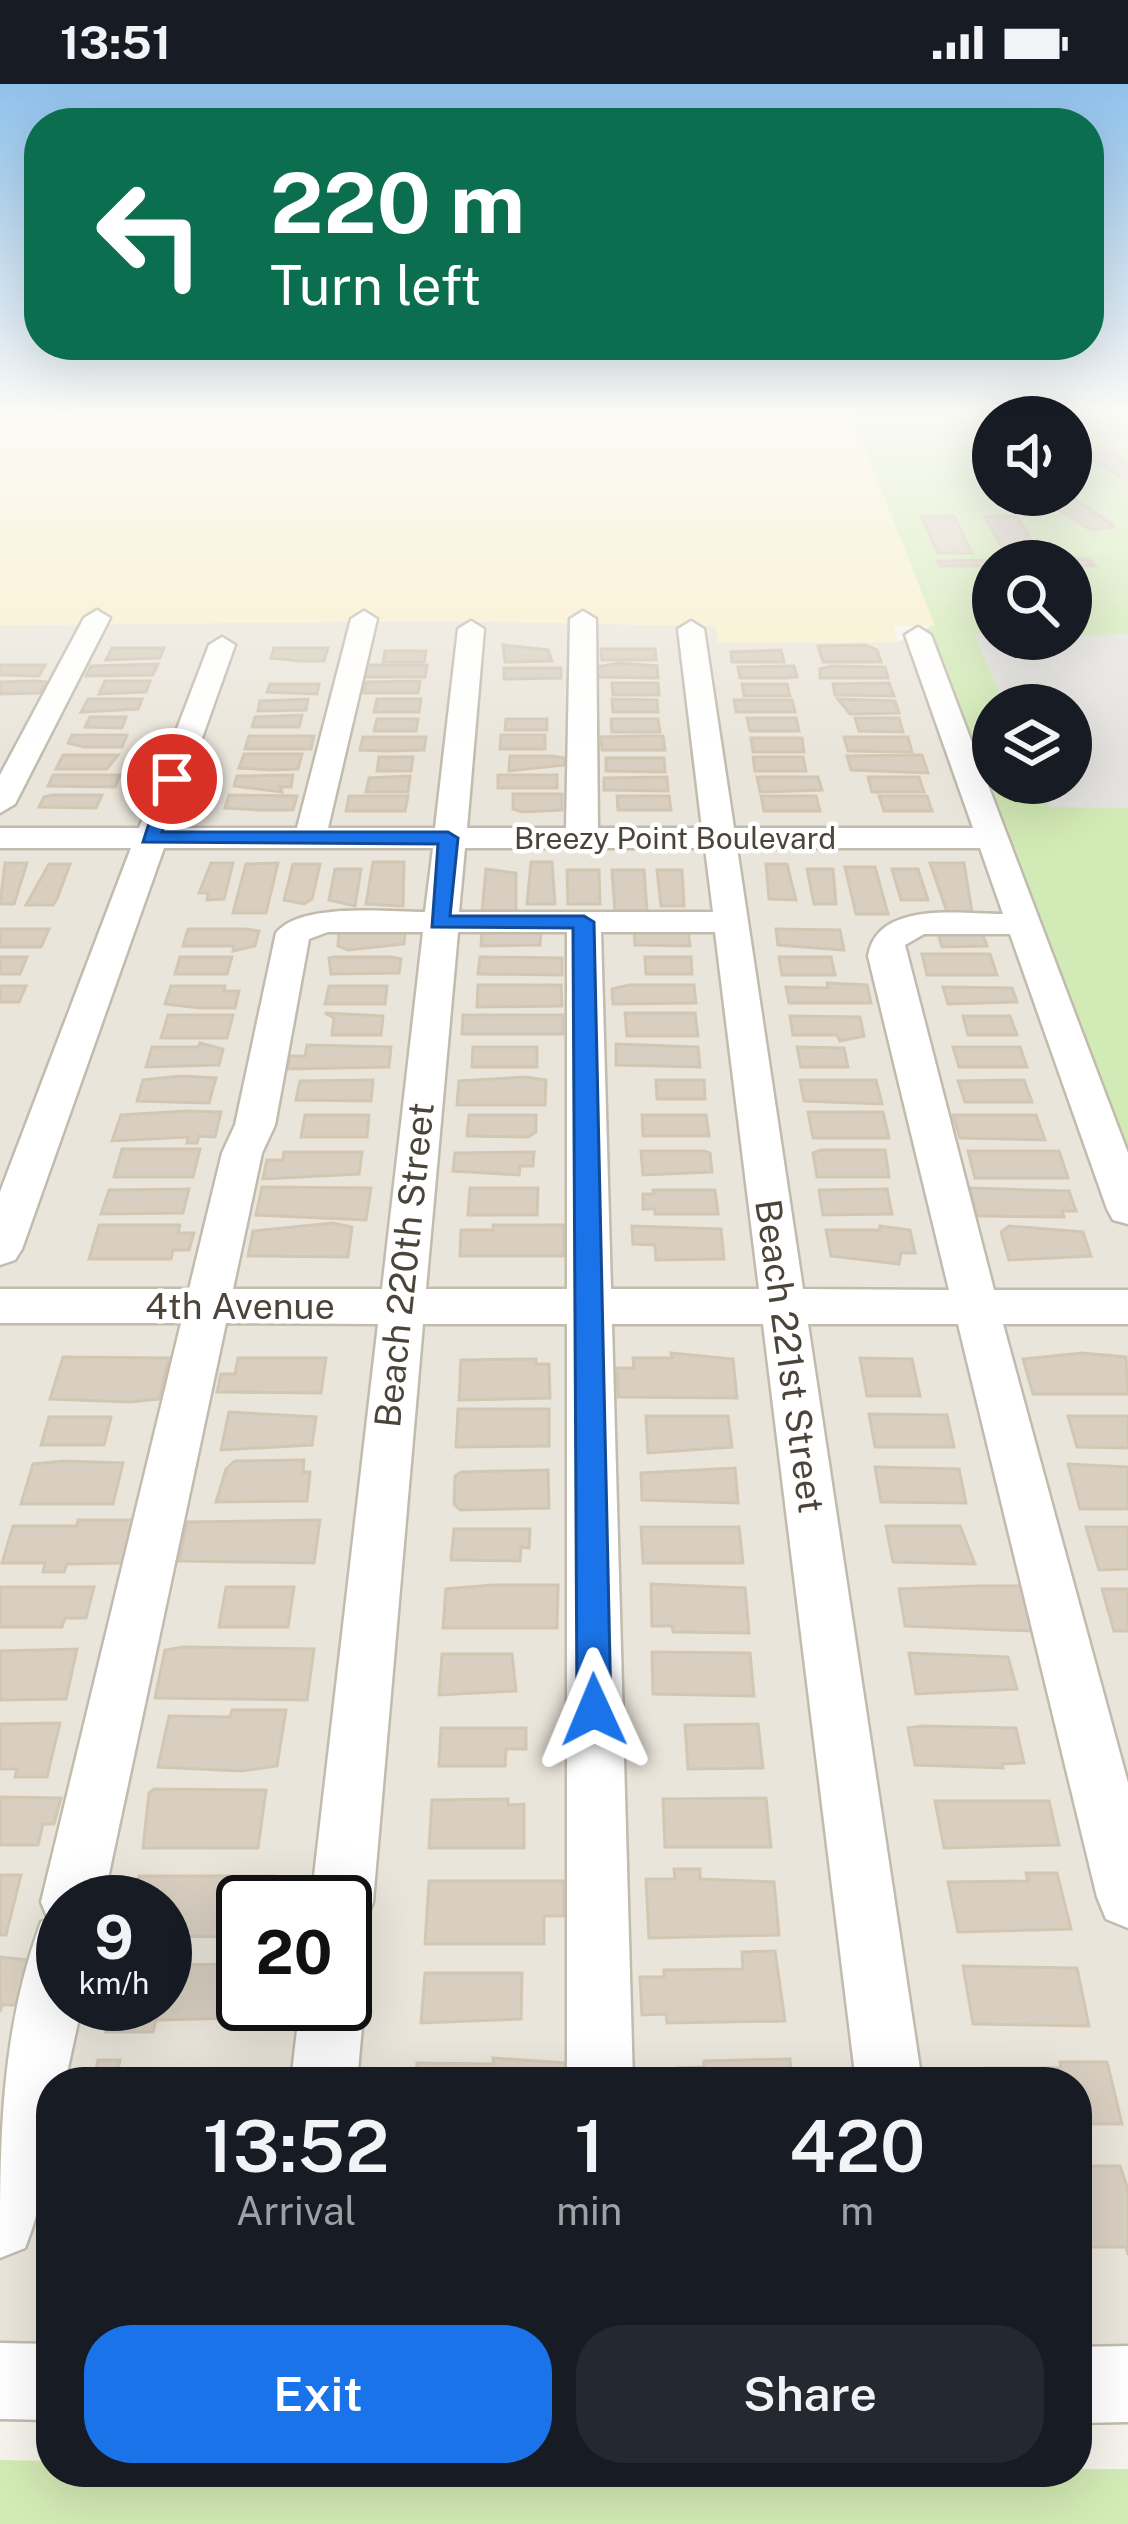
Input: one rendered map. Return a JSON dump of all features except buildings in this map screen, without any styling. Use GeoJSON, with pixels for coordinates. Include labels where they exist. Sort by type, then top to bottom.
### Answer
{"type":"FeatureCollection","features":[{"type":"Feature","properties":{"kind":"street"},"geometry":{"type":"LineString","coordinates":[[0,804],[97,618]]}},
{"type":"Feature","properties":{"kind":"street"},"geometry":{"type":"LineString","coordinates":[[310,838],[364,619]]}},
{"type":"Feature","properties":{"kind":"street"},"geometry":{"type":"LineString","coordinates":[[582,838],[583,620]]}},
{"type":"Feature","properties":{"kind":"street","name":"Beach 220th Street"},"geometry":{"type":"LineString","coordinates":[[345,1875],[471,629]]}},
{"type":"Feature","properties":{"kind":"street","name":"Beach 221st Street"},"geometry":{"type":"LineString","coordinates":[[692,629],[887,2067]]}},
{"type":"Feature","properties":{"kind":"street"},"geometry":{"type":"LineString","coordinates":[[918,635],[1128,1208]]}},
{"type":"Feature","properties":{"kind":"street"},"geometry":{"type":"LineString","coordinates":[[0,1249],[222,645]]}},
{"type":"Feature","properties":{"kind":"street","name":"Breezy Point Boulevard"},"geometry":{"type":"LineString","coordinates":[[0,838],[990,838]]}},
{"type":"Feature","properties":{"kind":"street"},"geometry":{"type":"LineString","coordinates":[[78,1875],[242,1153],[255,1125],[293,933],[323,922],[730,922]]}},
{"type":"Feature","properties":{"kind":"street"},"geometry":{"type":"LineString","coordinates":[[584,922],[600,2067]]}},
{"type":"Feature","properties":{"kind":"street"},"geometry":{"type":"LineString","coordinates":[[1022,924],[911,926],[895,934],[886,950],[1128,1898]]}},
{"type":"Feature","properties":{"kind":"street","name":"4th Avenue"},"geometry":{"type":"LineString","coordinates":[[0,1306],[1128,1307]]}},
{"type":"Feature","properties":{"kind":"street"},"geometry":{"type":"LineString","coordinates":[[0,2223],[43,2031]]}},
{"type":"Feature","properties":{"kind":"street"},"geometry":{"type":"LineString","coordinates":[[326,2067],[329,2031]]}},
{"type":"Feature","properties":{"kind":"street"},"geometry":{"type":"LineString","coordinates":[[0,2381],[36,2382]]}},
{"type":"Feature","properties":{"kind":"street"},"geometry":{"type":"LineString","coordinates":[[1092,2385],[1128,2384]]}},
{"type":"Feature","properties":{"kind":"shaded area"},"geometry":{"type":"Polygon","coordinates":[[[449,621],[715,626],[719,643],[897,642],[918,635],[972,783],[972,804],[980,804],[1128,1209],[1128,2349],[1092,2349],[1092,2067],[36,2067],[36,2345],[0,2345],[0,625],[449,621]]]}},
{"type":"Feature","properties":{"kind":"shaded area"},"geometry":{"type":"Polygon","coordinates":[[[1128,634],[1128,808],[1049,804],[1092,804],[1092,684],[996,684],[985,660],[1092,660],[1092,635],[1128,634]]]}},
{"type":"Feature","properties":{"kind":"green space"},"geometry":{"type":"Polygon","coordinates":[[[479,527],[1128,527],[1128,1198],[981,804],[1092,804],[1092,684],[972,684],[972,780],[918,635],[931,626],[892,625],[479,527]]]}},
{"type":"Feature","properties":{"kind":"green space"},"geometry":{"type":"Polygon","coordinates":[[[0,2460],[36,2461],[36,2487],[1092,2487],[1092,2469],[1128,2469],[1128,2524],[0,2524],[0,2460]]]}},
{"type":"Feature","properties":{"kind":"sand"},"geometry":{"type":"Polygon","coordinates":[[[0,527],[896,527],[935,626],[893,625],[898,642],[719,643],[715,626],[449,621],[0,625],[0,527]]]}},
{"type":"Feature","properties":{"kind":"route"},"geometry":{"type":"LineString","coordinates":[[172,779],[150,838],[448,838],[439,922],[584,922],[594,1710]]}}]}
